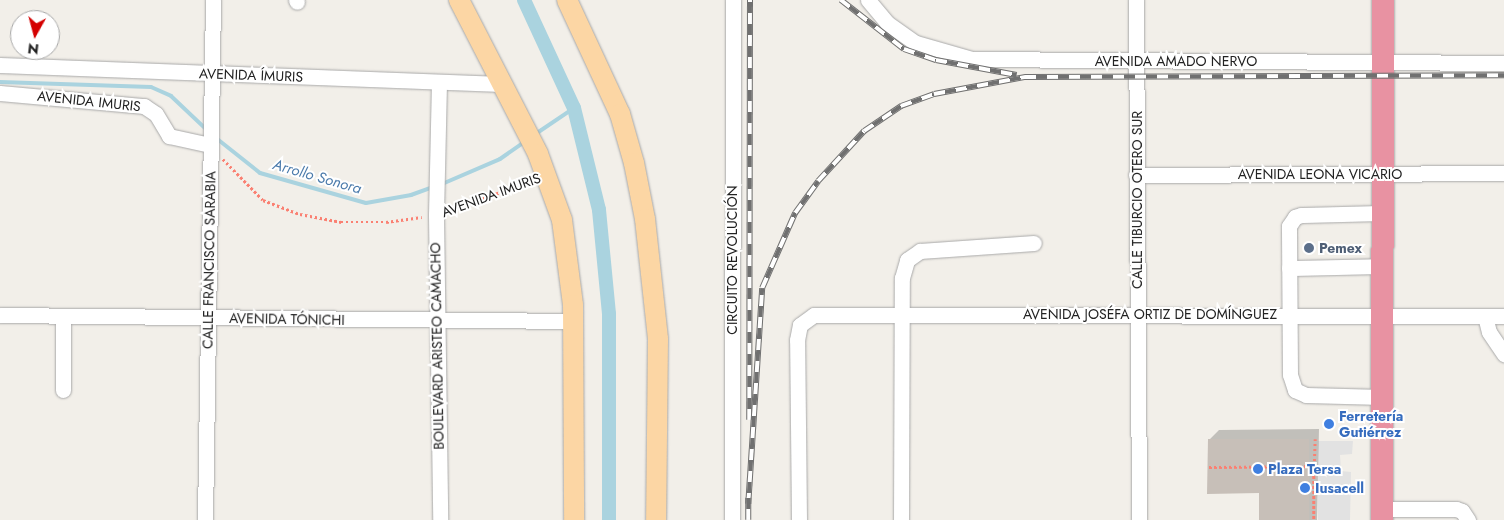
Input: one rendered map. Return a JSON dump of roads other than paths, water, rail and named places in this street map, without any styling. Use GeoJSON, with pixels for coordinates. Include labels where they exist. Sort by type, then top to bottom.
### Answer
{"type":"FeatureCollection","features":[{"type":"Feature","properties":{"kind":"highway"},"geometry":{"type":"LineString","coordinates":[[1382,515],[1383,0]]}},
{"type":"Feature","properties":{"kind":"main road"},"geometry":{"type":"LineString","coordinates":[[459,0],[547,175],[565,236],[574,320],[574,520]]}},
{"type":"Feature","properties":{"kind":"main road"},"geometry":{"type":"LineString","coordinates":[[567,0],[620,114],[634,163],[645,219],[658,347],[656,520]]}},
{"type":"Feature","properties":{"kind":"street","name":"CALLE FRANCISCO SARABIA"},"geometry":{"type":"LineString","coordinates":[[205,520],[213,0]]}},
{"type":"Feature","properties":{"kind":"street","name":"CIRCUITO REVOLUCIÓN"},"geometry":{"type":"LineString","coordinates":[[732,520],[733,0]]}},
{"type":"Feature","properties":{"kind":"street","name":"AVENIDA AMADO NERVO"},"geometry":{"type":"LineString","coordinates":[[868,0],[872,8],[900,33],[932,50],[954,56],[1136,60],[1504,62]]}},
{"type":"Feature","properties":{"kind":"street","name":"CALLE TIBURCIO OTERO SUR"},"geometry":{"type":"LineString","coordinates":[[1136,0],[1139,520]]}},
{"type":"Feature","properties":{"kind":"street","name":"AVENIDA ÍMURIS"},"geometry":{"type":"LineString","coordinates":[[0,65],[502,84]]}},
{"type":"Feature","properties":{"kind":"street","name":"BOULEVARD ARISTEO CAMACHO"},"geometry":{"type":"LineString","coordinates":[[439,82],[436,215],[440,520]]}},
{"type":"Feature","properties":{"kind":"street","name":"AVENIDA IMURIS"},"geometry":{"type":"LineString","coordinates":[[0,93],[144,106],[156,114],[169,136],[210,145]]}},
{"type":"Feature","properties":{"kind":"street","name":"AVENIDA LEONA VICARIO"},"geometry":{"type":"LineString","coordinates":[[1136,175],[1504,173]]}},
{"type":"Feature","properties":{"kind":"street"},"geometry":{"type":"LineString","coordinates":[[1383,213],[1295,217],[1289,226],[1290,375],[1295,390],[1306,395],[1383,397]]}},
{"type":"Feature","properties":{"kind":"street"},"geometry":{"type":"LineString","coordinates":[[901,520],[904,268],[912,254],[920,251],[1034,243]]}},
{"type":"Feature","properties":{"kind":"street"},"geometry":{"type":"LineString","coordinates":[[1289,268],[1383,266]]}},
{"type":"Feature","properties":{"kind":"street","name":"AVENIDA TÓNICHI"},"geometry":{"type":"LineString","coordinates":[[0,315],[574,320]]}},
{"type":"Feature","properties":{"kind":"street","name":"AVENIDA JOSÉFA ORTIZ DE DOMÍNGUEZ"},"geometry":{"type":"LineString","coordinates":[[799,520],[796,340],[800,325],[814,315],[1504,316]]}},
{"type":"Feature","properties":{"kind":"street"},"geometry":{"type":"LineString","coordinates":[[63,316],[63,390]]}},
{"type":"Feature","properties":{"kind":"street"},"geometry":{"type":"LineString","coordinates":[[1485,316],[1489,332],[1504,354]]}},
{"type":"Feature","properties":{"kind":"street"},"geometry":{"type":"LineString","coordinates":[[1382,515],[1456,509],[1462,511],[1468,520]]}},
{"type":"Feature","properties":{"kind":"waterway"},"geometry":{"type":"LineString","coordinates":[[524,0],[574,108],[599,210],[609,314],[609,520]]}},
{"type":"Feature","properties":{"kind":"waterway","name":"Arrollo Sonora"},"geometry":{"type":"LineString","coordinates":[[0,82],[151,87],[171,96],[207,130]]}},
{"type":"Feature","properties":{"kind":"waterway","name":"Arrollo Sonora"},"geometry":{"type":"LineString","coordinates":[[534,135],[574,108]]}},
{"type":"Feature","properties":{"kind":"waterway","name":"Arrollo Sonora"},"geometry":{"type":"LineString","coordinates":[[216,138],[260,173],[366,203],[411,195],[433,187]]}},
{"type":"Feature","properties":{"kind":"waterway","name":"Arrollo Sonora"},"geometry":{"type":"LineString","coordinates":[[442,184],[500,159],[524,142]]}},
{"type":"Feature","properties":{"kind":"railway"},"geometry":{"type":"LineString","coordinates":[[749,420],[750,0]]}},
{"type":"Feature","properties":{"kind":"railway"},"geometry":{"type":"LineString","coordinates":[[841,0],[904,49],[936,60],[1017,75]]}},
{"type":"Feature","properties":{"kind":"railway"},"geometry":{"type":"LineString","coordinates":[[748,504],[762,288],[795,213],[818,181],[864,131],[901,106],[934,94],[1025,77],[1504,75]]}},
{"type":"Feature","properties":{"kind":"railway"},"geometry":{"type":"LineString","coordinates":[[748,498],[748,520]]}},
{"type":"Feature","properties":{"kind":"place","name":"Pemex"},"geometry":{"type":"Point","coordinates":[1309,248]}},
{"type":"Feature","properties":{"kind":"place","name":"Ferretería Gutiérrez"},"geometry":{"type":"Point","coordinates":[1329,424]}},
{"type":"Feature","properties":{"kind":"place","name":"Plaza Tersa"},"geometry":{"type":"Point","coordinates":[1258,469]}},
{"type":"Feature","properties":{"kind":"place","name":"Iusacell"},"geometry":{"type":"Point","coordinates":[1305,488]}}]}
